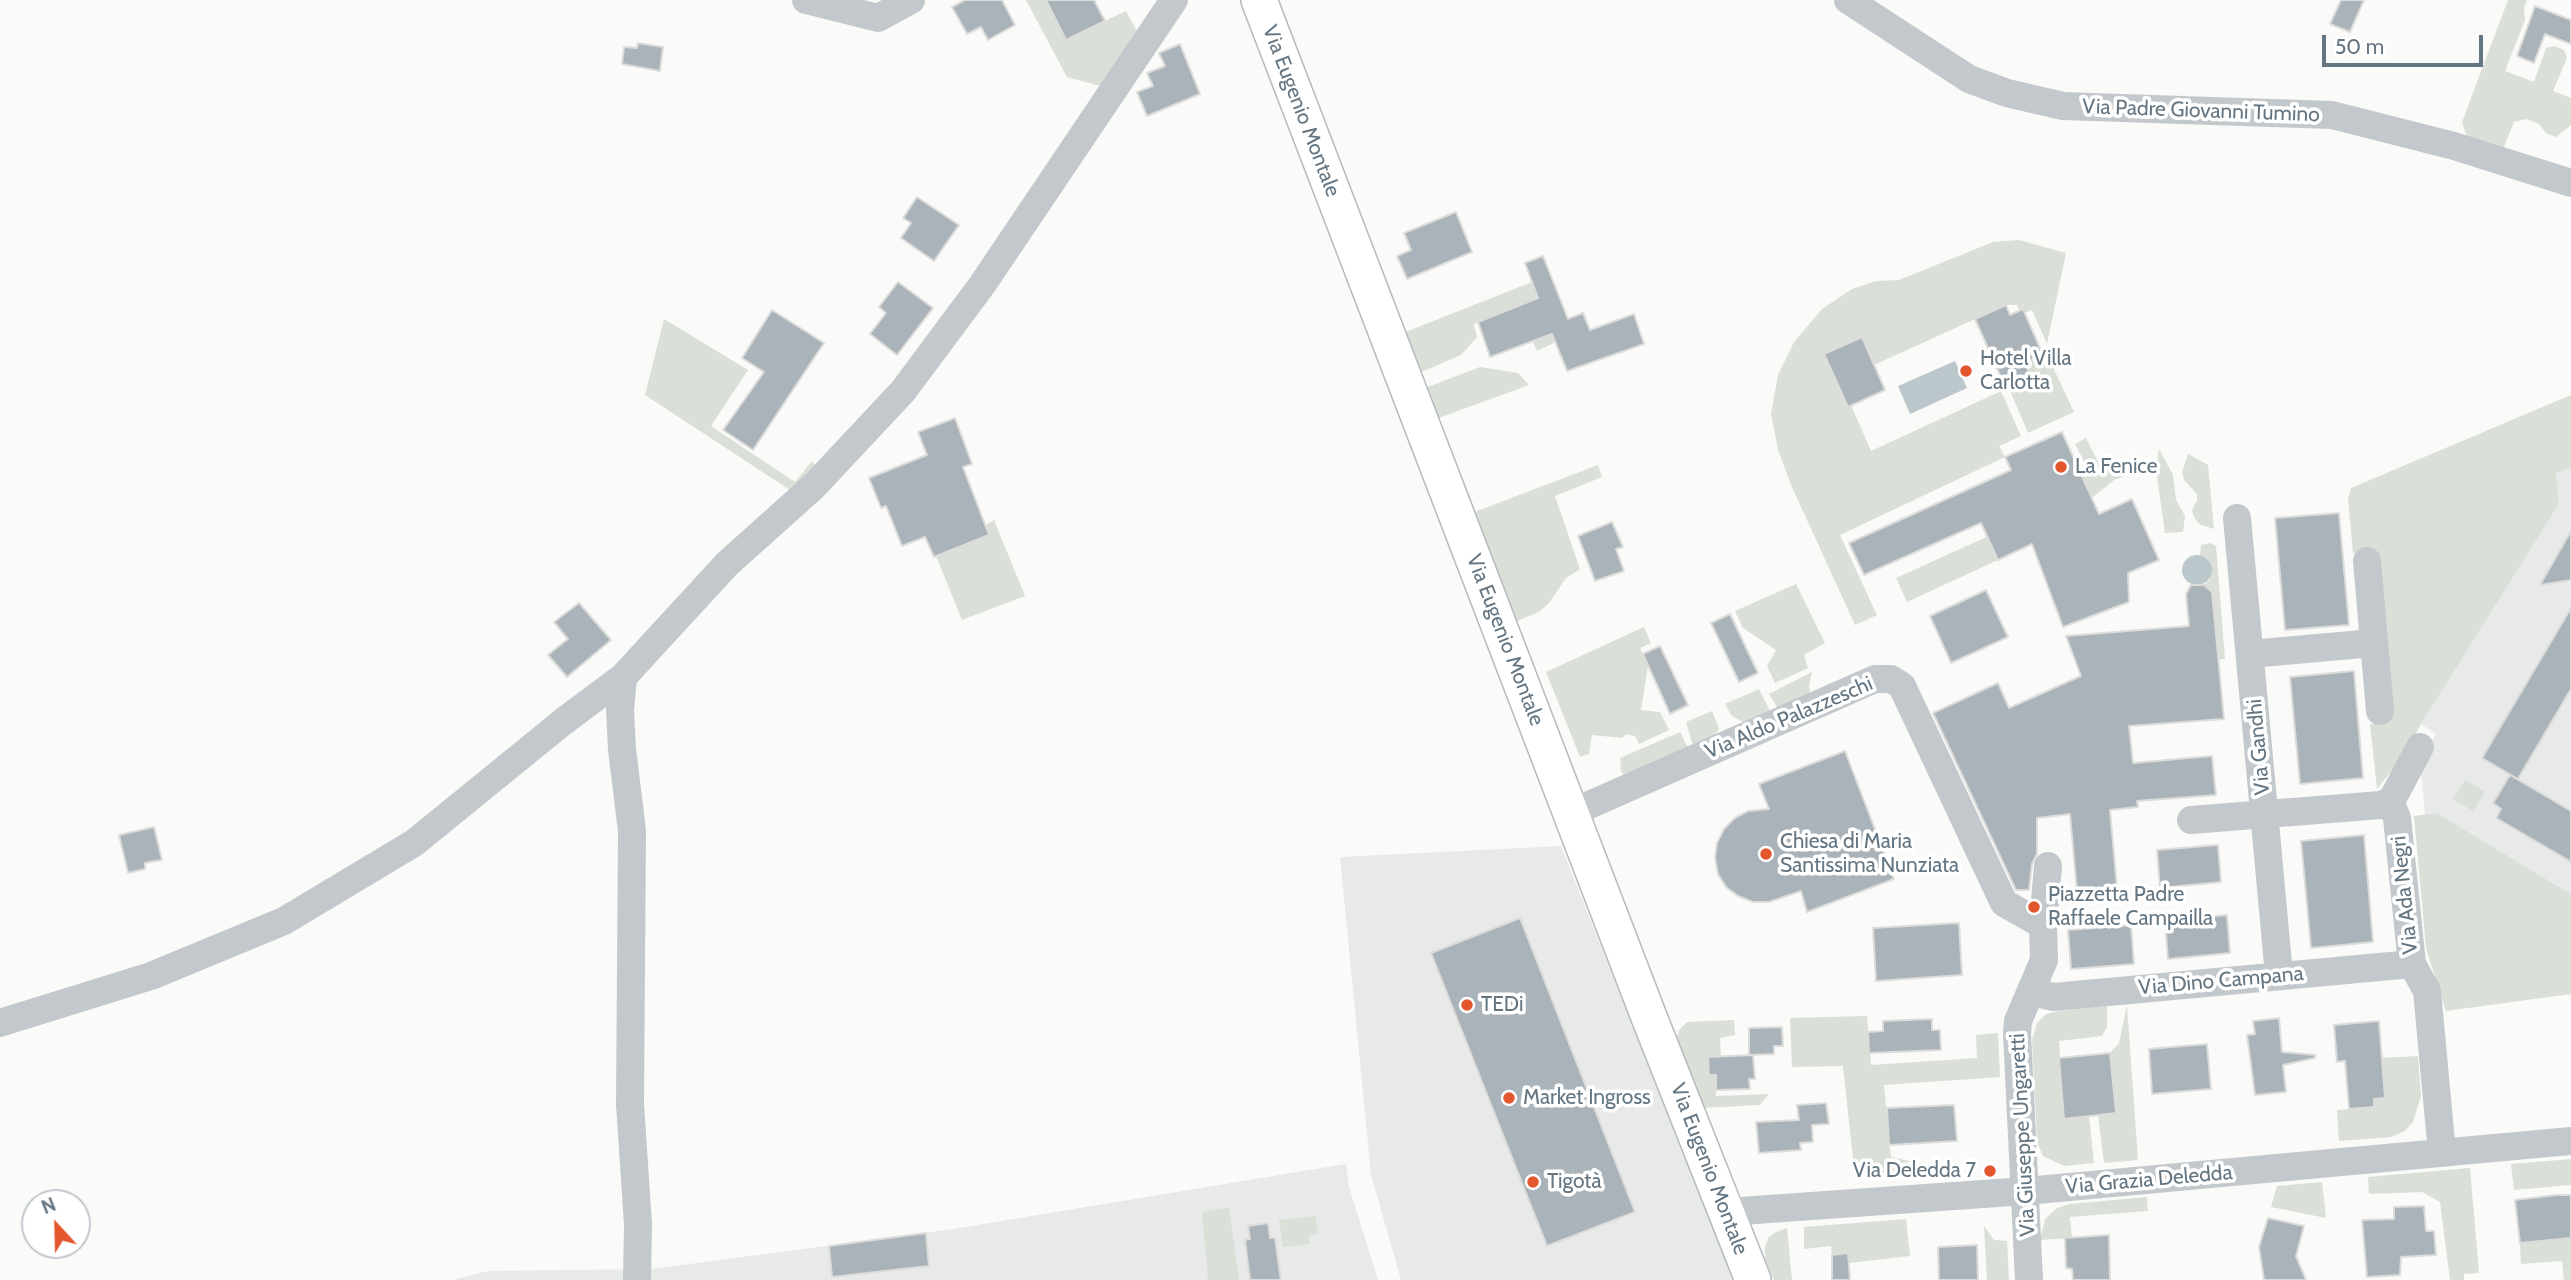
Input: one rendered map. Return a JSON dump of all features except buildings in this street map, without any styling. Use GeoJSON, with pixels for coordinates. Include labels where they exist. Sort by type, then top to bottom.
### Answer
{"type":"FeatureCollection","features":[{"type":"Feature","properties":{"kind":"main road","name":"Via Eugenio Montale"},"geometry":{"type":"LineString","coordinates":[[1259,0],[1753,1280]]}},
{"type":"Feature","properties":{"kind":"street"},"geometry":{"type":"LineString","coordinates":[[806,0],[878,18],[911,0]]}},
{"type":"Feature","properties":{"kind":"street"},"geometry":{"type":"LineString","coordinates":[[0,1023],[151,976],[284,921],[414,843],[623,677],[727,564],[814,486],[903,391],[982,285],[1174,0]]}},
{"type":"Feature","properties":{"kind":"street","name":"Via Padre Giovanni Tumino"},"geometry":{"type":"LineString","coordinates":[[1848,0],[1969,79],[2007,93],[2063,106],[2332,115],[2454,146],[2571,183]]}},
{"type":"Feature","properties":{"kind":"street","name":"Via Gandhi"},"geometry":{"type":"LineString","coordinates":[[2238,518],[2279,975]]}},
{"type":"Feature","properties":{"kind":"street"},"geometry":{"type":"LineString","coordinates":[[2367,561],[2380,711]]}},
{"type":"Feature","properties":{"kind":"street"},"geometry":{"type":"LineString","coordinates":[[2250,654],[2374,643]]}},
{"type":"Feature","properties":{"kind":"street"},"geometry":{"type":"LineString","coordinates":[[623,677],[620,710],[622,749],[632,831],[630,1104],[638,1224],[637,1280]]}},
{"type":"Feature","properties":{"kind":"street","name":"Via Aldo Palazzeschi"},"geometry":{"type":"LineString","coordinates":[[1571,813],[1875,679],[1891,679],[1902,686],[2004,903],[2043,925]]}},
{"type":"Feature","properties":{"kind":"street"},"geometry":{"type":"LineString","coordinates":[[2190,820],[2381,805],[2390,801],[2420,747]]}},
{"type":"Feature","properties":{"kind":"street","name":"Via Ada Negri"},"geometry":{"type":"LineString","coordinates":[[2390,801],[2397,818],[2412,964],[2427,991],[2442,1153]]}},
{"type":"Feature","properties":{"kind":"street","name":"Via Giuseppe Ungaretti"},"geometry":{"type":"LineString","coordinates":[[2029,1280],[2017,1033],[2018,1021],[2044,960],[2043,925],[2048,866]]}},
{"type":"Feature","properties":{"kind":"street","name":"Via Dino Campana"},"geometry":{"type":"LineString","coordinates":[[2031,992],[2054,997],[2412,964]]}},
{"type":"Feature","properties":{"kind":"street","name":"Via Grazia Deledda"},"geometry":{"type":"LineString","coordinates":[[1726,1212],[2026,1191],[2571,1141]]}},
{"type":"Feature","properties":{"kind":"shaded area"},"geometry":{"type":"Polygon","coordinates":[[[1026,0],[1046,0],[1105,21],[1126,11],[1139,35],[1104,87],[1067,77],[1026,0]]]}},
{"type":"Feature","properties":{"kind":"shaded area"},"geometry":{"type":"Polygon","coordinates":[[[2508,0],[2527,0],[2524,8],[2525,20],[2505,71],[2534,82],[2546,48],[2554,46],[2564,50],[2567,58],[2553,91],[2571,98],[2571,125],[2556,137],[2546,133],[2539,124],[2526,119],[2514,122],[2503,149],[2467,137],[2462,122],[2508,0]]]}},
{"type":"Feature","properties":{"kind":"shaded area"},"geometry":{"type":"Polygon","coordinates":[[[2019,240],[2066,253],[2047,344],[2032,310],[2021,314],[2017,305],[2006,305],[1874,365],[1861,337],[1824,354],[1871,451],[2001,391],[2021,436],[1999,446],[2005,457],[1840,535],[1877,615],[1855,625],[1791,485],[1778,450],[1771,414],[1778,375],[1794,342],[1822,309],[1852,289],[1876,281],[1899,280],[1993,242],[2019,240]]]}},
{"type":"Feature","properties":{"kind":"shaded area"},"geometry":{"type":"Polygon","coordinates":[[[1532,282],[1556,342],[1537,351],[1517,306],[1474,324],[1477,337],[1461,355],[1419,373],[1403,333],[1532,282]]]}},
{"type":"Feature","properties":{"kind":"shaded area"},"geometry":{"type":"Polygon","coordinates":[[[664,319],[748,370],[711,426],[795,482],[812,461],[816,466],[793,492],[645,395],[664,319]]]}},
{"type":"Feature","properties":{"kind":"shaded area"},"geometry":{"type":"Polygon","coordinates":[[[2043,355],[2051,363],[2074,412],[2028,433],[2009,388],[2027,380],[2030,375],[2025,363],[2043,355]]]}},
{"type":"Feature","properties":{"kind":"shaded area"},"geometry":{"type":"Polygon","coordinates":[[[1955,361],[1967,388],[1910,414],[1898,386],[1955,361]]]}},
{"type":"Feature","properties":{"kind":"shaded area"},"geometry":{"type":"Polygon","coordinates":[[[1480,367],[1518,373],[1529,385],[1436,419],[1425,388],[1480,367]]]}},
{"type":"Feature","properties":{"kind":"shaded area"},"geometry":{"type":"Polygon","coordinates":[[[2571,395],[2571,468],[2556,473],[2559,504],[2421,724],[2405,754],[2377,789],[2370,724],[2388,722],[2378,552],[2353,553],[2348,499],[2351,488],[2571,395]]]}},
{"type":"Feature","properties":{"kind":"shaded area"},"geometry":{"type":"Polygon","coordinates":[[[2086,438],[2102,470],[2133,457],[2140,471],[2114,480],[2092,498],[2079,471],[2086,466],[2075,444],[2086,438]]]}},
{"type":"Feature","properties":{"kind":"shaded area"},"geometry":{"type":"Polygon","coordinates":[[[2159,449],[2173,475],[2176,500],[2185,516],[2183,532],[2165,533],[2156,470],[2159,449]]]}},
{"type":"Feature","properties":{"kind":"shaded area"},"geometry":{"type":"Polygon","coordinates":[[[2188,454],[2208,465],[2214,529],[2199,524],[2194,517],[2192,510],[2197,494],[2184,480],[2182,472],[2188,454]]]}},
{"type":"Feature","properties":{"kind":"shaded area"},"geometry":{"type":"Polygon","coordinates":[[[1598,465],[1602,477],[1555,496],[1580,569],[1566,578],[1549,603],[1539,612],[1515,622],[1472,513],[1598,465]]]}},
{"type":"Feature","properties":{"kind":"shaded area"},"geometry":{"type":"Polygon","coordinates":[[[2571,468],[2571,894],[2437,813],[2425,814],[2420,761],[2436,734],[2421,724],[2559,504],[2556,473],[2571,468]]]}},
{"type":"Feature","properties":{"kind":"shaded area"},"geometry":{"type":"Polygon","coordinates":[[[994,520],[1025,596],[962,620],[936,556],[994,520]]]}},
{"type":"Feature","properties":{"kind":"shaded area"},"geometry":{"type":"Polygon","coordinates":[[[2015,524],[1994,550],[1998,560],[1907,602],[1896,578],[2015,524]]]}},
{"type":"Feature","properties":{"kind":"shaded area"},"geometry":{"type":"Polygon","coordinates":[[[2210,543],[2216,546],[2225,659],[2219,659],[2212,592],[2204,585],[2210,579],[2208,559],[2200,555],[2201,545],[2210,543]]]}},
{"type":"Feature","properties":{"kind":"shaded area"},"geometry":{"type":"Polygon","coordinates":[[[2197,555],[2208,559],[2212,570],[2208,581],[2197,585],[2186,581],[2182,570],[2186,559],[2197,555]]]}},
{"type":"Feature","properties":{"kind":"shaded area"},"geometry":{"type":"Polygon","coordinates":[[[1796,584],[1825,643],[1804,655],[1808,668],[1775,683],[1767,666],[1776,650],[1743,628],[1735,611],[1796,584]]]}},
{"type":"Feature","properties":{"kind":"shaded area"},"geometry":{"type":"Polygon","coordinates":[[[1644,627],[1651,643],[1640,648],[1648,666],[1641,710],[1660,712],[1669,730],[1639,744],[1635,736],[1626,734],[1622,738],[1592,735],[1589,754],[1580,757],[1546,672],[1644,627]]]}},
{"type":"Feature","properties":{"kind":"shaded area"},"geometry":{"type":"Polygon","coordinates":[[[1812,672],[1809,686],[1812,698],[1780,712],[1769,694],[1812,672]]]}},
{"type":"Feature","properties":{"kind":"shaded area"},"geometry":{"type":"Polygon","coordinates":[[[1759,689],[1769,709],[1769,717],[1754,724],[1732,716],[1725,704],[1759,689]]]}},
{"type":"Feature","properties":{"kind":"shaded area"},"geometry":{"type":"Polygon","coordinates":[[[1712,711],[1719,729],[1709,743],[1693,746],[1686,722],[1712,711]]]}},
{"type":"Feature","properties":{"kind":"shaded area"},"geometry":{"type":"Polygon","coordinates":[[[1680,732],[1688,748],[1626,778],[1621,771],[1620,758],[1680,732]]]}},
{"type":"Feature","properties":{"kind":"shaded area"},"geometry":{"type":"Polygon","coordinates":[[[2465,780],[2485,792],[2473,811],[2453,799],[2465,780]]]}},
{"type":"Feature","properties":{"kind":"shaded area"},"geometry":{"type":"Polygon","coordinates":[[[2437,813],[2571,894],[2571,994],[2446,1011],[2426,948],[2414,816],[2437,813]]]}},
{"type":"Feature","properties":{"kind":"shaded area"},"geometry":{"type":"Polygon","coordinates":[[[1561,846],[1734,1280],[1401,1280],[1371,1175],[1340,857],[1561,846]]]}},
{"type":"Feature","properties":{"kind":"shaded area"},"geometry":{"type":"Polygon","coordinates":[[[2127,1005],[2138,1160],[2104,1163],[2098,1115],[2116,1113],[2110,1053],[2119,1043],[2127,1005]]]}},
{"type":"Feature","properties":{"kind":"shaded area"},"geometry":{"type":"Polygon","coordinates":[[[2107,1006],[2107,1027],[2102,1036],[2059,1041],[2064,1119],[2089,1116],[2094,1163],[2064,1166],[2043,1156],[2037,1142],[2032,1040],[2037,1023],[2046,1014],[2107,1006]]]}},
{"type":"Feature","properties":{"kind":"shaded area"},"geometry":{"type":"Polygon","coordinates":[[[1867,1016],[1871,1065],[1977,1058],[1976,1035],[1998,1033],[2000,1077],[1884,1085],[1891,1157],[1914,1162],[1912,1173],[1855,1177],[1843,1066],[1792,1067],[1790,1018],[1867,1016]]]}},
{"type":"Feature","properties":{"kind":"shaded area"},"geometry":{"type":"Polygon","coordinates":[[[1734,1020],[1735,1035],[1720,1038],[1721,1057],[1716,1075],[1716,1096],[1769,1094],[1760,1105],[1702,1108],[1676,1040],[1679,1030],[1687,1022],[1734,1020]]]}},
{"type":"Feature","properties":{"kind":"shaded area"},"geometry":{"type":"Polygon","coordinates":[[[2418,1056],[2421,1096],[2413,1122],[2405,1131],[2391,1137],[2339,1141],[2337,1110],[2374,1107],[2374,1099],[2385,1098],[2382,1058],[2418,1056]]]}},
{"type":"Feature","properties":{"kind":"shaded area"},"geometry":{"type":"Polygon","coordinates":[[[2571,1159],[2571,1185],[2514,1190],[2511,1164],[2571,1159]]]}},
{"type":"Feature","properties":{"kind":"shaded area"},"geometry":{"type":"Polygon","coordinates":[[[1346,1164],[1349,1187],[1378,1280],[452,1280],[488,1271],[652,1269],[953,1229],[1346,1164]]]}},
{"type":"Feature","properties":{"kind":"shaded area"},"geometry":{"type":"Polygon","coordinates":[[[2470,1168],[2479,1273],[2464,1274],[2464,1280],[2450,1280],[2440,1202],[2422,1192],[2369,1194],[2368,1177],[2470,1168]]]}},
{"type":"Feature","properties":{"kind":"shaded area"},"geometry":{"type":"Polygon","coordinates":[[[2322,1182],[2326,1218],[2271,1207],[2277,1186],[2322,1182]]]}},
{"type":"Feature","properties":{"kind":"shaded area"},"geometry":{"type":"Polygon","coordinates":[[[2147,1197],[2148,1211],[2070,1217],[2072,1238],[2040,1240],[2045,1219],[2057,1208],[2070,1204],[2147,1197]]]}},
{"type":"Feature","properties":{"kind":"shaded area"},"geometry":{"type":"Polygon","coordinates":[[[1229,1207],[1239,1280],[1208,1280],[1202,1212],[1229,1207]]]}},
{"type":"Feature","properties":{"kind":"shaded area"},"geometry":{"type":"Polygon","coordinates":[[[1315,1216],[1318,1234],[1309,1235],[1310,1244],[1283,1247],[1279,1220],[1315,1216]]]}},
{"type":"Feature","properties":{"kind":"shaded area"},"geometry":{"type":"Polygon","coordinates":[[[1906,1219],[1910,1256],[1849,1263],[1848,1253],[1832,1255],[1831,1246],[1804,1249],[1804,1227],[1906,1219]]]}},
{"type":"Feature","properties":{"kind":"shaded area"},"geometry":{"type":"Polygon","coordinates":[[[1984,1226],[1994,1240],[2007,1241],[2009,1280],[1987,1280],[1984,1226]]]}},
{"type":"Feature","properties":{"kind":"shaded area"},"geometry":{"type":"Polygon","coordinates":[[[1787,1228],[1792,1280],[1774,1280],[1765,1259],[1765,1246],[1769,1237],[1787,1228]]]}},
{"type":"Feature","properties":{"kind":"shaded area"},"geometry":{"type":"Polygon","coordinates":[[[2571,1238],[2571,1280],[2564,1280],[2562,1261],[2521,1264],[2520,1243],[2571,1238]]]}},
{"type":"Feature","properties":{"kind":"place","name":"Hotel Villa Carlotta"},"geometry":{"type":"Point","coordinates":[1966,371]}},
{"type":"Feature","properties":{"kind":"place","name":"La Fenice"},"geometry":{"type":"Point","coordinates":[2061,467]}},
{"type":"Feature","properties":{"kind":"place","name":"Chiesa di Maria Santissima Nunziata"},"geometry":{"type":"Point","coordinates":[1766,854]}},
{"type":"Feature","properties":{"kind":"place","name":"Piazzetta Padre Raffaele Campailla"},"geometry":{"type":"Point","coordinates":[2034,907]}},
{"type":"Feature","properties":{"kind":"place","name":"TEDi"},"geometry":{"type":"Point","coordinates":[1467,1005]}},
{"type":"Feature","properties":{"kind":"place","name":"Market Ingross"},"geometry":{"type":"Point","coordinates":[1509,1098]}},
{"type":"Feature","properties":{"kind":"place","name":"Via Deledda 7"},"geometry":{"type":"Point","coordinates":[1990,1171]}},
{"type":"Feature","properties":{"kind":"place","name":"Tigotà"},"geometry":{"type":"Point","coordinates":[1533,1182]}}]}
